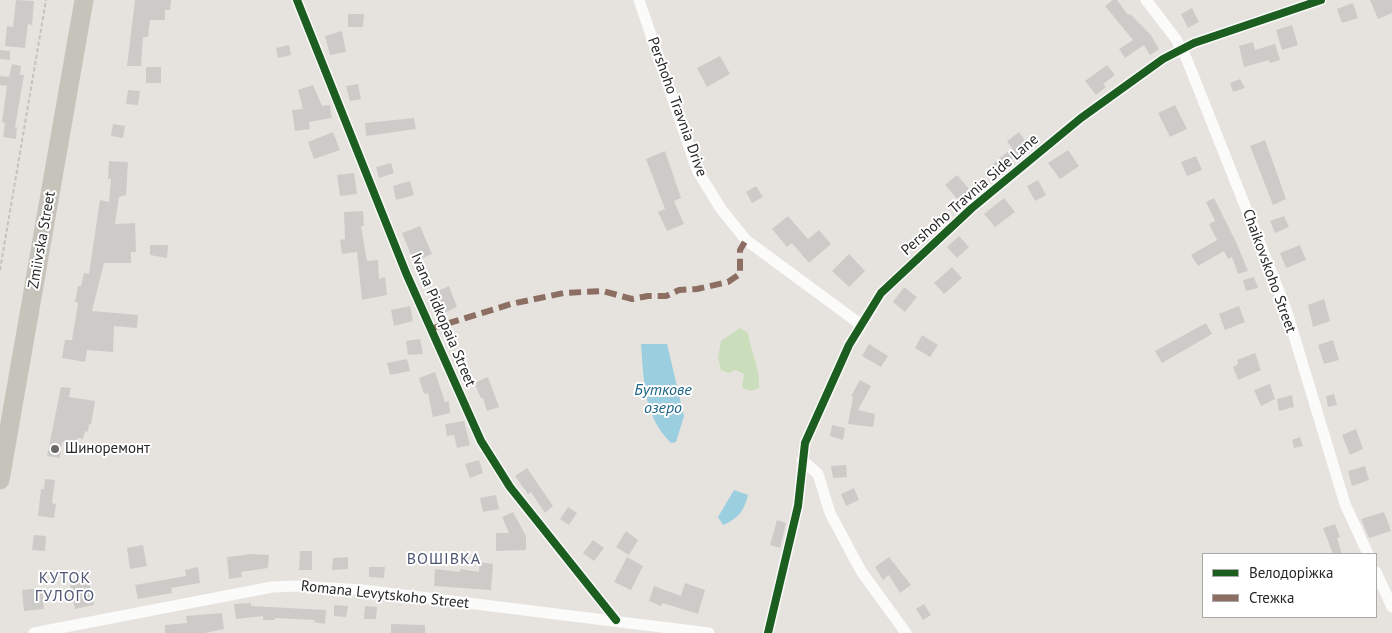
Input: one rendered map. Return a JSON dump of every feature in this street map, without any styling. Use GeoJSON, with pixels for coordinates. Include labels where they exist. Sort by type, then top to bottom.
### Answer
{"type":"FeatureCollection","features":[{"type":"Feature","properties":{"kind":"main road","name":"Zmiivska Street"},"geometry":{"type":"LineString","coordinates":[[0,480],[84,0]]}},
{"type":"Feature","properties":{"kind":"street","name":"Ivana Pidkopaia Street"},"geometry":{"type":"LineString","coordinates":[[297,0],[406,273],[481,441],[501,475],[616,620]]}},
{"type":"Feature","properties":{"kind":"street","name":"Pershoho Travnia Drive"},"geometry":{"type":"LineString","coordinates":[[639,0],[697,170],[721,209],[746,240],[860,324]]}},
{"type":"Feature","properties":{"kind":"street","name":"Chaikovskoho Street"},"geometry":{"type":"LineString","coordinates":[[1146,0],[1182,48],[1286,309],[1344,504],[1368,553]]}},
{"type":"Feature","properties":{"kind":"street","name":"Pershoho Travnia Side Lane"},"geometry":{"type":"LineString","coordinates":[[768,633],[798,506],[802,460],[807,438],[860,324],[885,289],[972,208],[1086,114],[1153,66],[1182,48],[1321,0]]}},
{"type":"Feature","properties":{"kind":"street"},"geometry":{"type":"LineString","coordinates":[[802,460],[818,474],[830,513],[861,571],[906,633]]}},
{"type":"Feature","properties":{"kind":"street"},"geometry":{"type":"LineString","coordinates":[[1377,574],[1392,607]]}},
{"type":"Feature","properties":{"kind":"street","name":"Romana Levytskoho Street"},"geometry":{"type":"LineString","coordinates":[[34,633],[272,586],[363,590],[709,633]]}},
{"type":"Feature","properties":{"kind":"path"},"geometry":{"type":"LineString","coordinates":[[0,270],[46,0]]}},
{"type":"Feature","properties":{"kind":"green space","name":"Буткове озеро"},"geometry":{"type":"Polygon","coordinates":[[[740,328],[748,333],[758,374],[759,388],[751,391],[742,388],[744,374],[736,370],[728,373],[721,370],[718,358],[721,341],[740,328]]]}},
{"type":"Feature","properties":{"kind":"water","name":"Буткове озеро"},"geometry":{"type":"Polygon","coordinates":[[[641,344],[667,344],[684,416],[676,442],[671,443],[662,432],[650,409],[644,384],[641,344]]]}},
{"type":"Feature","properties":{"kind":"water"},"geometry":{"type":"Polygon","coordinates":[[[734,490],[748,495],[742,510],[733,520],[723,525],[718,517],[734,490]]]}},
{"type":"Feature","properties":{"kind":"building"},"geometry":{"type":"Polygon","coordinates":[[[16,0],[34,1],[32,25],[28,24],[25,48],[5,46],[7,26],[13,27],[16,0]]]}},
{"type":"Feature","properties":{"kind":"building"},"geometry":{"type":"Polygon","coordinates":[[[135,0],[171,0],[170,10],[165,10],[165,20],[150,20],[148,37],[143,37],[141,66],[127,66],[135,0]]]}},
{"type":"Feature","properties":{"kind":"building"},"geometry":{"type":"Polygon","coordinates":[[[1113,0],[1117,0],[1128,15],[1130,14],[1151,35],[1159,49],[1150,55],[1144,45],[1125,58],[1119,49],[1133,40],[1105,6],[1113,0]]]}},
{"type":"Feature","properties":{"kind":"building"},"geometry":{"type":"Polygon","coordinates":[[[1370,0],[1392,0],[1392,13],[1378,19],[1370,0]]]}},
{"type":"Feature","properties":{"kind":"building"},"geometry":{"type":"Polygon","coordinates":[[[1353,3],[1358,18],[1342,23],[1337,9],[1353,3]]]}},
{"type":"Feature","properties":{"kind":"building"},"geometry":{"type":"Polygon","coordinates":[[[1192,8],[1199,22],[1188,28],[1181,14],[1192,8]]]}},
{"type":"Feature","properties":{"kind":"building"},"geometry":{"type":"Polygon","coordinates":[[[348,14],[364,14],[363,27],[348,27],[348,14]]]}},
{"type":"Feature","properties":{"kind":"building"},"geometry":{"type":"Polygon","coordinates":[[[1292,25],[1298,45],[1282,50],[1276,30],[1292,25]]]}},
{"type":"Feature","properties":{"kind":"building"},"geometry":{"type":"Polygon","coordinates":[[[342,31],[346,52],[330,55],[325,36],[342,31]]]}},
{"type":"Feature","properties":{"kind":"building"},"geometry":{"type":"Polygon","coordinates":[[[1253,42],[1255,50],[1275,44],[1280,60],[1270,63],[1269,60],[1244,67],[1239,46],[1253,42]]]}},
{"type":"Feature","properties":{"kind":"building"},"geometry":{"type":"Polygon","coordinates":[[[289,45],[291,55],[278,58],[276,48],[289,45]]]}},
{"type":"Feature","properties":{"kind":"building"},"geometry":{"type":"Polygon","coordinates":[[[0,50],[10,51],[10,60],[0,59],[0,50]]]}},
{"type":"Feature","properties":{"kind":"building"},"geometry":{"type":"Polygon","coordinates":[[[720,56],[730,74],[707,87],[697,68],[720,56]]]}},
{"type":"Feature","properties":{"kind":"building"},"geometry":{"type":"Polygon","coordinates":[[[12,64],[21,66],[20,75],[24,75],[15,127],[17,128],[16,139],[3,137],[5,123],[2,122],[7,86],[0,85],[0,76],[9,77],[12,64]]]}},
{"type":"Feature","properties":{"kind":"building"},"geometry":{"type":"Polygon","coordinates":[[[1107,65],[1115,75],[1103,84],[1106,87],[1096,95],[1085,81],[1107,65]]]}},
{"type":"Feature","properties":{"kind":"building"},"geometry":{"type":"Polygon","coordinates":[[[146,67],[161,67],[161,83],[146,83],[146,67]]]}},
{"type":"Feature","properties":{"kind":"building"},"geometry":{"type":"Polygon","coordinates":[[[1240,79],[1245,88],[1233,92],[1230,83],[1240,79]]]}},
{"type":"Feature","properties":{"kind":"building"},"geometry":{"type":"Polygon","coordinates":[[[358,84],[361,99],[350,101],[346,86],[358,84]]]}},
{"type":"Feature","properties":{"kind":"building"},"geometry":{"type":"Polygon","coordinates":[[[313,85],[322,106],[330,105],[332,118],[309,122],[310,129],[295,131],[292,110],[303,109],[298,90],[313,85]]]}},
{"type":"Feature","properties":{"kind":"building"},"geometry":{"type":"Polygon","coordinates":[[[128,90],[140,91],[138,105],[126,104],[128,90]]]}},
{"type":"Feature","properties":{"kind":"building"},"geometry":{"type":"Polygon","coordinates":[[[1175,105],[1187,129],[1170,137],[1158,113],[1175,105]]]}},
{"type":"Feature","properties":{"kind":"building"},"geometry":{"type":"Polygon","coordinates":[[[414,118],[416,129],[366,136],[365,123],[414,118]]]}},
{"type":"Feature","properties":{"kind":"building"},"geometry":{"type":"Polygon","coordinates":[[[113,124],[125,126],[123,138],[111,136],[113,124]]]}},
{"type":"Feature","properties":{"kind":"building"},"geometry":{"type":"Polygon","coordinates":[[[333,132],[340,150],[314,159],[308,142],[333,132]]]}},
{"type":"Feature","properties":{"kind":"building"},"geometry":{"type":"Polygon","coordinates":[[[1019,132],[1029,146],[1009,161],[1012,165],[1002,173],[993,164],[1012,148],[1007,141],[1019,132]]]}},
{"type":"Feature","properties":{"kind":"building"},"geometry":{"type":"Polygon","coordinates":[[[1265,140],[1286,199],[1273,205],[1250,146],[1265,140]]]}},
{"type":"Feature","properties":{"kind":"building"},"geometry":{"type":"Polygon","coordinates":[[[1068,150],[1079,166],[1060,179],[1048,163],[1068,150]]]}},
{"type":"Feature","properties":{"kind":"building"},"geometry":{"type":"Polygon","coordinates":[[[665,151],[681,198],[674,201],[684,224],[667,231],[658,212],[665,209],[646,159],[665,151]]]}},
{"type":"Feature","properties":{"kind":"building"},"geometry":{"type":"Polygon","coordinates":[[[1196,156],[1202,170],[1187,176],[1181,162],[1196,156]]]}},
{"type":"Feature","properties":{"kind":"building"},"geometry":{"type":"Polygon","coordinates":[[[109,161],[128,162],[126,195],[119,197],[115,224],[135,223],[136,252],[131,252],[131,263],[104,263],[92,311],[138,315],[137,328],[114,326],[113,352],[87,350],[85,362],[62,358],[65,340],[72,340],[78,303],[75,302],[78,286],[81,286],[84,273],[89,274],[100,200],[109,202],[111,179],[108,179],[109,161]]]}},
{"type":"Feature","properties":{"kind":"building"},"geometry":{"type":"Polygon","coordinates":[[[391,163],[394,173],[379,178],[376,167],[391,163]]]}},
{"type":"Feature","properties":{"kind":"building"},"geometry":{"type":"Polygon","coordinates":[[[354,173],[357,194],[340,196],[337,175],[354,173]]]}},
{"type":"Feature","properties":{"kind":"building"},"geometry":{"type":"Polygon","coordinates":[[[957,175],[970,190],[958,200],[945,185],[957,175]]]}},
{"type":"Feature","properties":{"kind":"building"},"geometry":{"type":"Polygon","coordinates":[[[1038,180],[1046,195],[1035,201],[1027,186],[1038,180]]]}},
{"type":"Feature","properties":{"kind":"building"},"geometry":{"type":"Polygon","coordinates":[[[410,181],[414,195],[396,200],[393,186],[410,181]]]}},
{"type":"Feature","properties":{"kind":"building"},"geometry":{"type":"Polygon","coordinates":[[[756,186],[763,197],[752,203],[746,192],[756,186]]]}},
{"type":"Feature","properties":{"kind":"building"},"geometry":{"type":"Polygon","coordinates":[[[1004,198],[1015,212],[995,227],[984,214],[1004,198]]]}},
{"type":"Feature","properties":{"kind":"building"},"geometry":{"type":"Polygon","coordinates":[[[1214,198],[1248,271],[1238,274],[1232,257],[1228,259],[1224,251],[1198,266],[1191,255],[1217,240],[1209,224],[1215,221],[1206,202],[1214,198]]]}},
{"type":"Feature","properties":{"kind":"building"},"geometry":{"type":"Polygon","coordinates":[[[363,211],[364,226],[361,226],[367,261],[378,260],[379,279],[385,277],[387,295],[362,300],[357,252],[342,254],[340,240],[345,239],[344,212],[363,211]]]}},
{"type":"Feature","properties":{"kind":"building"},"geometry":{"type":"Polygon","coordinates":[[[788,216],[808,239],[819,230],[831,244],[809,263],[792,243],[787,247],[772,229],[788,216]]]}},
{"type":"Feature","properties":{"kind":"building"},"geometry":{"type":"Polygon","coordinates":[[[1284,216],[1289,227],[1275,233],[1270,221],[1284,216]]]}},
{"type":"Feature","properties":{"kind":"building"},"geometry":{"type":"Polygon","coordinates":[[[420,226],[432,254],[414,262],[402,233],[420,226]]]}},
{"type":"Feature","properties":{"kind":"building"},"geometry":{"type":"Polygon","coordinates":[[[959,236],[969,247],[957,258],[947,247],[959,236]]]}},
{"type":"Feature","properties":{"kind":"building"},"geometry":{"type":"Polygon","coordinates":[[[150,245],[168,245],[167,258],[150,255],[150,245]]]}},
{"type":"Feature","properties":{"kind":"building"},"geometry":{"type":"Polygon","coordinates":[[[1300,245],[1306,260],[1286,268],[1280,253],[1300,245]]]}},
{"type":"Feature","properties":{"kind":"building"},"geometry":{"type":"Polygon","coordinates":[[[849,254],[865,271],[849,287],[832,271],[849,254]]]}},
{"type":"Feature","properties":{"kind":"building"},"geometry":{"type":"Polygon","coordinates":[[[952,267],[962,278],[944,294],[934,283],[952,267]]]}},
{"type":"Feature","properties":{"kind":"building"},"geometry":{"type":"Polygon","coordinates":[[[1254,277],[1258,288],[1246,291],[1243,280],[1254,277]]]}},
{"type":"Feature","properties":{"kind":"building"},"geometry":{"type":"Polygon","coordinates":[[[449,286],[457,307],[442,314],[433,293],[449,286]]]}},
{"type":"Feature","properties":{"kind":"building"},"geometry":{"type":"Polygon","coordinates":[[[904,287],[917,297],[905,312],[893,302],[904,287]]]}},
{"type":"Feature","properties":{"kind":"building"},"geometry":{"type":"Polygon","coordinates":[[[1324,299],[1330,321],[1313,327],[1308,305],[1324,299]]]}},
{"type":"Feature","properties":{"kind":"building"},"geometry":{"type":"Polygon","coordinates":[[[410,306],[413,321],[394,326],[391,310],[410,306]]]}},
{"type":"Feature","properties":{"kind":"building"},"geometry":{"type":"Polygon","coordinates":[[[1239,306],[1245,322],[1225,330],[1219,314],[1239,306]]]}},
{"type":"Feature","properties":{"kind":"building"},"geometry":{"type":"Polygon","coordinates":[[[1206,323],[1212,334],[1162,363],[1155,351],[1206,323]]]}},
{"type":"Feature","properties":{"kind":"building"},"geometry":{"type":"Polygon","coordinates":[[[922,335],[938,345],[930,357],[915,348],[922,335]]]}},
{"type":"Feature","properties":{"kind":"building"},"geometry":{"type":"Polygon","coordinates":[[[420,339],[423,354],[408,355],[406,341],[420,339]]]}},
{"type":"Feature","properties":{"kind":"building"},"geometry":{"type":"Polygon","coordinates":[[[1333,340],[1339,360],[1324,364],[1318,345],[1333,340]]]}},
{"type":"Feature","properties":{"kind":"building"},"geometry":{"type":"Polygon","coordinates":[[[869,344],[888,356],[881,367],[862,356],[869,344]]]}},
{"type":"Feature","properties":{"kind":"building"},"geometry":{"type":"Polygon","coordinates":[[[1255,353],[1261,370],[1238,380],[1233,367],[1238,364],[1237,360],[1255,353]]]}},
{"type":"Feature","properties":{"kind":"building"},"geometry":{"type":"Polygon","coordinates":[[[407,359],[410,371],[390,375],[387,363],[407,359]]]}},
{"type":"Feature","properties":{"kind":"building"},"geometry":{"type":"Polygon","coordinates":[[[435,372],[445,402],[449,401],[450,413],[433,417],[428,393],[424,394],[419,378],[435,372]]]}},
{"type":"Feature","properties":{"kind":"building"},"geometry":{"type":"Polygon","coordinates":[[[488,377],[499,407],[487,411],[483,398],[481,398],[474,383],[488,377]]]}},
{"type":"Feature","properties":{"kind":"building"},"geometry":{"type":"Polygon","coordinates":[[[860,380],[871,386],[858,410],[875,414],[873,427],[848,424],[853,397],[851,396],[860,380]]]}},
{"type":"Feature","properties":{"kind":"building"},"geometry":{"type":"Polygon","coordinates":[[[1270,384],[1275,399],[1261,406],[1254,390],[1270,384]]]}},
{"type":"Feature","properties":{"kind":"building"},"geometry":{"type":"Polygon","coordinates":[[[61,387],[71,388],[69,397],[95,401],[88,432],[85,431],[83,439],[77,438],[77,444],[62,442],[60,458],[47,456],[61,387]]]}},
{"type":"Feature","properties":{"kind":"building"},"geometry":{"type":"Polygon","coordinates":[[[1334,394],[1337,405],[1328,407],[1326,396],[1334,394]]]}},
{"type":"Feature","properties":{"kind":"building"},"geometry":{"type":"Polygon","coordinates":[[[1292,395],[1294,407],[1279,411],[1277,399],[1292,395]]]}},
{"type":"Feature","properties":{"kind":"building"},"geometry":{"type":"Polygon","coordinates":[[[464,421],[470,445],[457,448],[454,435],[447,436],[445,424],[464,421]]]}},
{"type":"Feature","properties":{"kind":"building"},"geometry":{"type":"Polygon","coordinates":[[[832,425],[845,428],[843,440],[830,436],[832,425]]]}},
{"type":"Feature","properties":{"kind":"building"},"geometry":{"type":"Polygon","coordinates":[[[1356,429],[1363,449],[1350,455],[1342,435],[1356,429]]]}},
{"type":"Feature","properties":{"kind":"building"},"geometry":{"type":"Polygon","coordinates":[[[1300,437],[1303,446],[1294,448],[1292,440],[1300,437]]]}},
{"type":"Feature","properties":{"kind":"building"},"geometry":{"type":"Polygon","coordinates":[[[479,460],[483,473],[470,478],[465,464],[479,460]]]}},
{"type":"Feature","properties":{"kind":"building"},"geometry":{"type":"Polygon","coordinates":[[[846,465],[847,477],[833,478],[831,466],[846,465]]]}},
{"type":"Feature","properties":{"kind":"building"},"geometry":{"type":"Polygon","coordinates":[[[1365,466],[1369,480],[1352,486],[1348,471],[1365,466]]]}},
{"type":"Feature","properties":{"kind":"building"},"geometry":{"type":"Polygon","coordinates":[[[527,468],[553,506],[545,513],[531,492],[528,494],[515,476],[527,468]]]}},
{"type":"Feature","properties":{"kind":"building"},"geometry":{"type":"Polygon","coordinates":[[[45,479],[55,480],[52,503],[56,504],[54,518],[38,516],[41,489],[44,489],[45,479]]]}},
{"type":"Feature","properties":{"kind":"building"},"geometry":{"type":"Polygon","coordinates":[[[854,488],[859,500],[846,506],[841,494],[854,488]]]}},
{"type":"Feature","properties":{"kind":"building"},"geometry":{"type":"Polygon","coordinates":[[[496,495],[499,509],[483,512],[480,498],[496,495]]]}},
{"type":"Feature","properties":{"kind":"building"},"geometry":{"type":"Polygon","coordinates":[[[568,507],[577,513],[569,525],[560,519],[568,507]]]}},
{"type":"Feature","properties":{"kind":"building"},"geometry":{"type":"Polygon","coordinates":[[[513,512],[526,536],[526,550],[496,551],[496,533],[509,533],[502,517],[513,512]]]}},
{"type":"Feature","properties":{"kind":"building"},"geometry":{"type":"Polygon","coordinates":[[[1384,512],[1391,531],[1369,538],[1361,519],[1384,512]]]}},
{"type":"Feature","properties":{"kind":"building"},"geometry":{"type":"Polygon","coordinates":[[[777,520],[786,523],[780,548],[770,545],[777,520]]]}},
{"type":"Feature","properties":{"kind":"building"},"geometry":{"type":"Polygon","coordinates":[[[1335,524],[1340,537],[1337,538],[1342,553],[1333,553],[1323,528],[1335,524]]]}},
{"type":"Feature","properties":{"kind":"building"},"geometry":{"type":"Polygon","coordinates":[[[626,531],[638,540],[629,555],[616,547],[626,531]]]}},
{"type":"Feature","properties":{"kind":"building"},"geometry":{"type":"Polygon","coordinates":[[[34,535],[46,536],[45,551],[32,550],[34,535]]]}},
{"type":"Feature","properties":{"kind":"building"},"geometry":{"type":"Polygon","coordinates":[[[593,540],[604,548],[594,561],[583,553],[593,540]]]}},
{"type":"Feature","properties":{"kind":"building"},"geometry":{"type":"Polygon","coordinates":[[[143,545],[147,566],[130,569],[127,548],[143,545]]]}},
{"type":"Feature","properties":{"kind":"building"},"geometry":{"type":"Polygon","coordinates":[[[300,551],[312,551],[312,570],[299,570],[300,551]]]}},
{"type":"Feature","properties":{"kind":"building"},"geometry":{"type":"Polygon","coordinates":[[[251,554],[269,555],[268,568],[241,572],[242,577],[229,579],[227,557],[251,554]]]}},
{"type":"Feature","properties":{"kind":"building"},"geometry":{"type":"Polygon","coordinates":[[[348,557],[348,569],[332,570],[333,558],[348,557]]]}},
{"type":"Feature","properties":{"kind":"building"},"geometry":{"type":"Polygon","coordinates":[[[627,557],[643,566],[631,590],[614,582],[627,557]]]}},
{"type":"Feature","properties":{"kind":"building"},"geometry":{"type":"Polygon","coordinates":[[[889,557],[911,585],[900,593],[889,575],[883,580],[875,567],[889,557]]]}},
{"type":"Feature","properties":{"kind":"building"},"geometry":{"type":"Polygon","coordinates":[[[480,562],[493,564],[491,590],[434,586],[435,569],[460,572],[460,569],[479,572],[480,562]]]}},
{"type":"Feature","properties":{"kind":"building"},"geometry":{"type":"Polygon","coordinates":[[[198,567],[200,583],[171,588],[172,593],[138,599],[135,585],[186,576],[185,570],[198,567]]]}},
{"type":"Feature","properties":{"kind":"building"},"geometry":{"type":"Polygon","coordinates":[[[369,567],[385,567],[384,578],[369,577],[369,567]]]}},
{"type":"Feature","properties":{"kind":"building"},"geometry":{"type":"Polygon","coordinates":[[[89,581],[94,605],[75,609],[70,585],[89,581]]]}},
{"type":"Feature","properties":{"kind":"building"},"geometry":{"type":"Polygon","coordinates":[[[685,583],[705,590],[698,614],[663,603],[661,606],[649,601],[654,586],[681,596],[685,583]]]}},
{"type":"Feature","properties":{"kind":"building"},"geometry":{"type":"Polygon","coordinates":[[[42,588],[44,609],[24,611],[22,590],[42,588]]]}},
{"type":"Feature","properties":{"kind":"building"},"geometry":{"type":"Polygon","coordinates":[[[251,603],[251,606],[326,610],[325,624],[314,622],[315,620],[275,618],[275,620],[263,620],[263,616],[236,619],[234,604],[251,603]]]}},
{"type":"Feature","properties":{"kind":"building"},"geometry":{"type":"Polygon","coordinates":[[[924,604],[931,615],[923,620],[916,609],[924,604]]]}},
{"type":"Feature","properties":{"kind":"building"},"geometry":{"type":"Polygon","coordinates":[[[334,605],[348,606],[346,617],[334,616],[334,605]]]}},
{"type":"Feature","properties":{"kind":"building"},"geometry":{"type":"Polygon","coordinates":[[[365,606],[377,607],[376,619],[364,619],[365,606]]]}},
{"type":"Feature","properties":{"kind":"building"},"geometry":{"type":"Polygon","coordinates":[[[222,613],[224,629],[205,633],[165,633],[165,625],[187,623],[186,616],[222,613]]]}},
{"type":"Feature","properties":{"kind":"building"},"geometry":{"type":"Polygon","coordinates":[[[391,624],[425,625],[425,633],[391,633],[391,624]]]}},
{"type":"Feature","properties":{"kind":"marked path"},"geometry":{"type":"LineString","coordinates":[[430,329],[511,304],[564,293],[603,291],[632,299],[648,296],[666,296],[679,290],[697,289],[728,282],[740,274],[740,250],[746,240]]}},
{"type":"Feature","properties":{"kind":"cycle path"},"geometry":{"type":"LineString","coordinates":[[297,0],[406,273],[481,441],[510,487],[616,620]]}},
{"type":"Feature","properties":{"kind":"cycle path"},"geometry":{"type":"LineString","coordinates":[[768,633],[798,506],[805,443],[849,345],[881,293],[972,208],[1081,118],[1163,59],[1194,43],[1321,0]]}},
{"type":"Feature","properties":{"kind":"place","name":"Шиноремонт"},"geometry":{"type":"Point","coordinates":[55,449]}},
{"type":"Feature","properties":{"kind":"district","name":"ВОШІВКА"},"geometry":{"type":"Point","coordinates":[444,559]}},
{"type":"Feature","properties":{"kind":"district","name":"КУТОК ГУЛОГО"},"geometry":{"type":"Point","coordinates":[65,587]}}]}
